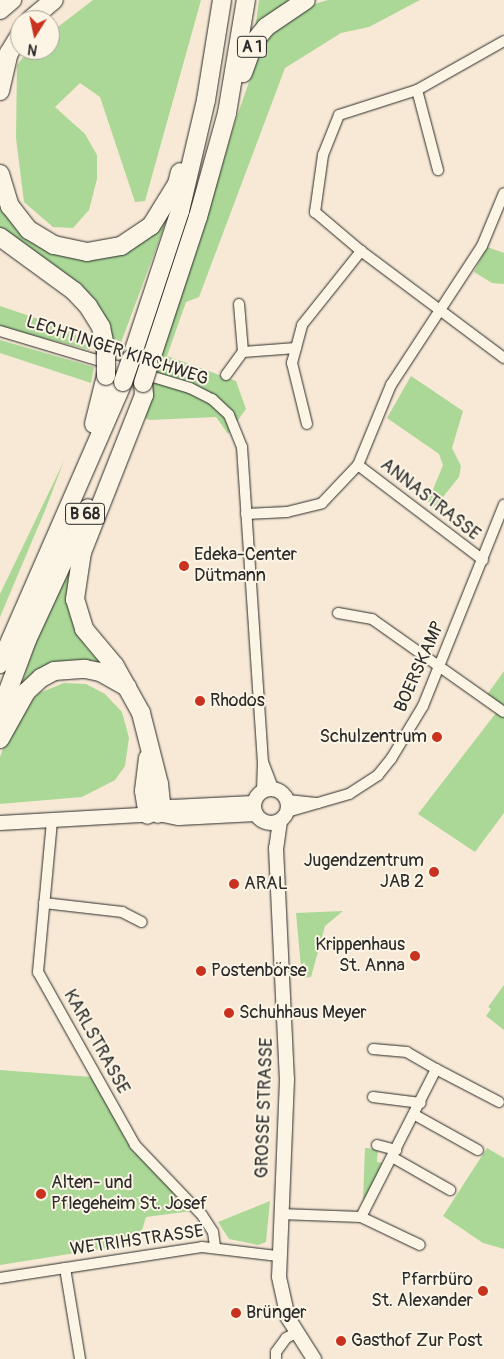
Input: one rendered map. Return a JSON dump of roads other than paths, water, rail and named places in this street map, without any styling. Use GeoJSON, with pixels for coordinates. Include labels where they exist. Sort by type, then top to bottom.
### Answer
{"type":"FeatureCollection","features":[{"type":"Feature","properties":{"kind":"highway"},"geometry":{"type":"LineString","coordinates":[[0,10],[12,0]]}},
{"type":"Feature","properties":{"kind":"highway"},"geometry":{"type":"LineString","coordinates":[[42,10],[54,0]]}},
{"type":"Feature","properties":{"kind":"highway","name":"B 68"},"geometry":{"type":"LineString","coordinates":[[0,664],[123,382],[175,228],[206,100],[222,0]]}},
{"type":"Feature","properties":{"kind":"highway","name":"B 68"},"geometry":{"type":"LineString","coordinates":[[0,712],[27,640],[142,386],[193,235],[226,114],[246,0]]}},
{"type":"Feature","properties":{"kind":"highway","name":"A 1"},"geometry":{"type":"LineString","coordinates":[[226,114],[235,105],[254,42],[280,14],[306,0]]}},
{"type":"Feature","properties":{"kind":"highway"},"geometry":{"type":"LineString","coordinates":[[0,45],[10,36]]}},
{"type":"Feature","properties":{"kind":"highway"},"geometry":{"type":"LineString","coordinates":[[0,91],[10,50]]}},
{"type":"Feature","properties":{"kind":"highway"},"geometry":{"type":"LineString","coordinates":[[0,174],[10,206],[29,230],[41,239],[72,250],[87,252],[121,246],[151,226],[163,210],[178,184],[196,112],[206,100]]}},
{"type":"Feature","properties":{"kind":"highway"},"geometry":{"type":"LineString","coordinates":[[0,237],[74,291],[88,306],[101,326],[106,351],[106,376],[92,430],[69,494],[66,515]]}},
{"type":"Feature","properties":{"kind":"highway"},"geometry":{"type":"LineString","coordinates":[[142,386],[144,396],[82,552],[75,599],[84,629],[115,666],[129,688],[141,713],[159,784],[161,802],[153,814]]}},
{"type":"Feature","properties":{"kind":"highway"},"geometry":{"type":"LineString","coordinates":[[0,739],[26,692],[41,678],[54,672],[85,669],[100,672],[129,688]]}},
{"type":"Feature","properties":{"kind":"street"},"geometry":{"type":"LineString","coordinates":[[504,41],[417,90],[339,116],[323,155],[315,212],[361,251],[504,358]]}},
{"type":"Feature","properties":{"kind":"street"},"geometry":{"type":"LineString","coordinates":[[417,90],[438,170]]}},
{"type":"Feature","properties":{"kind":"street"},"geometry":{"type":"LineString","coordinates":[[246,514],[287,512],[322,503],[358,465],[391,385],[482,246],[504,193]]}},
{"type":"Feature","properties":{"kind":"street"},"geometry":{"type":"LineString","coordinates":[[307,424],[292,363],[302,325],[361,251]]}},
{"type":"Feature","properties":{"kind":"street"},"geometry":{"type":"LineString","coordinates":[[226,375],[243,352],[239,304]]}},
{"type":"Feature","properties":{"kind":"street","name":"LECHTINGER KIRCHWEG"},"geometry":{"type":"LineString","coordinates":[[0,331],[190,388],[212,399],[229,415],[242,448],[263,762],[267,790]]}},
{"type":"Feature","properties":{"kind":"street"},"geometry":{"type":"LineString","coordinates":[[243,352],[296,348]]}},
{"type":"Feature","properties":{"kind":"street","name":"ANNASTRASSE"},"geometry":{"type":"LineString","coordinates":[[358,465],[482,560]]}},
{"type":"Feature","properties":{"kind":"street","name":"BOERSKAMP"},"geometry":{"type":"LineString","coordinates":[[272,812],[319,804],[350,794],[378,775],[423,706],[504,505]]}},
{"type":"Feature","properties":{"kind":"street"},"geometry":{"type":"LineString","coordinates":[[338,613],[372,619],[504,712]]}},
{"type":"Feature","properties":{"kind":"street"},"geometry":{"type":"LineString","coordinates":[[267,790],[282,792],[272,812],[267,790]]}},
{"type":"Feature","properties":{"kind":"street"},"geometry":{"type":"LineString","coordinates":[[0,823],[153,814],[179,818],[272,812]]}},
{"type":"Feature","properties":{"kind":"street","name":"GROSSE STRASSE"},"geometry":{"type":"LineString","coordinates":[[272,812],[276,848],[288,1079],[278,1256],[282,1300],[296,1333],[314,1359]]}},
{"type":"Feature","properties":{"kind":"street","name":"KARLSTRASSE"},"geometry":{"type":"LineString","coordinates":[[52,821],[38,972],[135,1145],[202,1215],[213,1232],[215,1247]]}},
{"type":"Feature","properties":{"kind":"street"},"geometry":{"type":"LineString","coordinates":[[44,903],[122,912],[142,922]]}},
{"type":"Feature","properties":{"kind":"street"},"geometry":{"type":"LineString","coordinates":[[373,1049],[407,1052],[500,1102]]}},
{"type":"Feature","properties":{"kind":"street"},"geometry":{"type":"LineString","coordinates":[[361,1217],[415,1115],[436,1069]]}},
{"type":"Feature","properties":{"kind":"street"},"geometry":{"type":"LineString","coordinates":[[373,1097],[421,1103]]}},
{"type":"Feature","properties":{"kind":"street"},"geometry":{"type":"LineString","coordinates":[[415,1115],[478,1150]]}},
{"type":"Feature","properties":{"kind":"street"},"geometry":{"type":"LineString","coordinates":[[377,1145],[394,1153],[450,1190]]}},
{"type":"Feature","properties":{"kind":"street"},"geometry":{"type":"LineString","coordinates":[[280,1214],[361,1217],[420,1245]]}},
{"type":"Feature","properties":{"kind":"street","name":"WETRIHSTRASSE"},"geometry":{"type":"LineString","coordinates":[[0,1278],[215,1247],[278,1256]]}},
{"type":"Feature","properties":{"kind":"street"},"geometry":{"type":"LineString","coordinates":[[65,1268],[80,1359]]}},
{"type":"Feature","properties":{"kind":"street"},"geometry":{"type":"LineString","coordinates":[[276,1359],[276,1352],[286,1338],[296,1333]]}},
{"type":"Feature","properties":{"kind":"place","name":"Edeka-Center Dütmann"},"geometry":{"type":"Point","coordinates":[184,566]}},
{"type":"Feature","properties":{"kind":"place","name":"Rhodos"},"geometry":{"type":"Point","coordinates":[200,701]}},
{"type":"Feature","properties":{"kind":"place","name":"Schulzentrum"},"geometry":{"type":"Point","coordinates":[437,737]}},
{"type":"Feature","properties":{"kind":"place","name":"Jugendzentrum JAB 2"},"geometry":{"type":"Point","coordinates":[434,872]}},
{"type":"Feature","properties":{"kind":"place","name":"ARAL"},"geometry":{"type":"Point","coordinates":[234,884]}},
{"type":"Feature","properties":{"kind":"place","name":"Krippenhaus St. Anna"},"geometry":{"type":"Point","coordinates":[415,956]}},
{"type":"Feature","properties":{"kind":"place","name":"Postenbörse"},"geometry":{"type":"Point","coordinates":[201,971]}},
{"type":"Feature","properties":{"kind":"place","name":"Schuhhaus Meyer"},"geometry":{"type":"Point","coordinates":[229,1013]}},
{"type":"Feature","properties":{"kind":"place","name":"Alten- und Pflegeheim St. Josef"},"geometry":{"type":"Point","coordinates":[41,1194]}},
{"type":"Feature","properties":{"kind":"place","name":"Pfarrbüro St. Alexander"},"geometry":{"type":"Point","coordinates":[483,1291]}},
{"type":"Feature","properties":{"kind":"place","name":"Brünger"},"geometry":{"type":"Point","coordinates":[236,1313]}},
{"type":"Feature","properties":{"kind":"place","name":"Gasthof Zur Post"},"geometry":{"type":"Point","coordinates":[341,1341]}}]}
